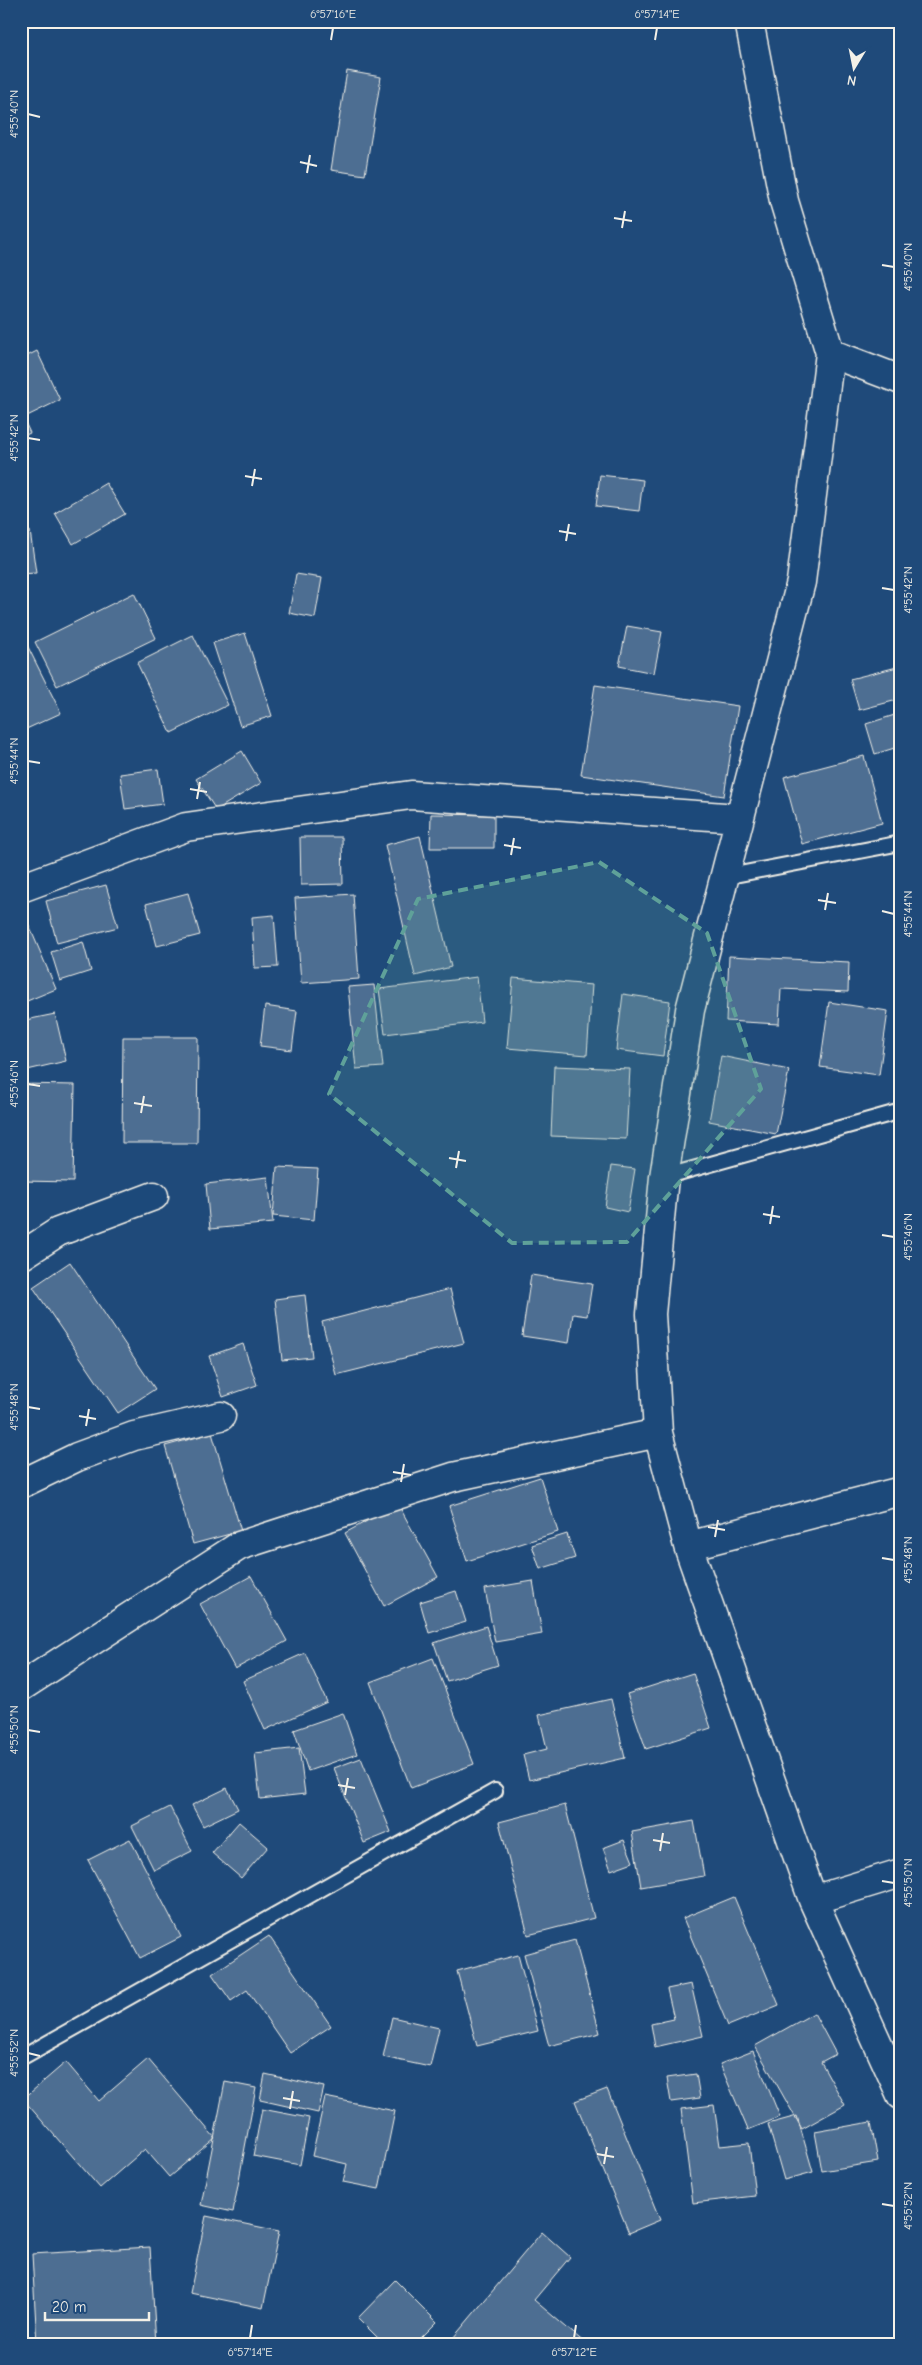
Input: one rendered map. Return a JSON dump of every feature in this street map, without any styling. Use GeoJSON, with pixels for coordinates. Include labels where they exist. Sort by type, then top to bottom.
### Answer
{"type":"FeatureCollection","features":[{"type":"Feature","properties":{"kind":"street"},"geometry":{"type":"LineString","coordinates":[[749,21],[784,201],[830,353],[801,582],[690,1010],[664,1177],[651,1314],[658,1433],[688,1546],[813,1900],[901,2095]]}},
{"type":"Feature","properties":{"kind":"street"},"geometry":{"type":"LineString","coordinates":[[830,353],[901,380]]}},
{"type":"Feature","properties":{"kind":"street"},"geometry":{"type":"LineString","coordinates":[[21,888],[186,827],[411,795],[739,818]]}},
{"type":"Feature","properties":{"kind":"street"},"geometry":{"type":"LineString","coordinates":[[21,1256],[58,1232],[154,1196]]}},
{"type":"Feature","properties":{"kind":"street"},"geometry":{"type":"LineString","coordinates":[[21,1484],[78,1457],[134,1436],[221,1416]]}},
{"type":"Feature","properties":{"kind":"street"},"geometry":{"type":"LineString","coordinates":[[21,1687],[239,1546],[453,1477],[658,1433]]}},
{"type":"Feature","properties":{"kind":"street"},"geometry":{"type":"LineString","coordinates":[[688,1546],[901,1491]]}},
{"type":"Feature","properties":{"kind":"street"},"geometry":{"type":"LineString","coordinates":[[813,1900],[901,1873]]}},
{"type":"Feature","properties":{"kind":"lane"},"geometry":{"type":"LineString","coordinates":[[724,877],[901,843]]}},
{"type":"Feature","properties":{"kind":"lane"},"geometry":{"type":"LineString","coordinates":[[664,1177],[901,1111]]}},
{"type":"Feature","properties":{"kind":"lane"},"geometry":{"type":"LineString","coordinates":[[21,2058],[495,1791]]}},
{"type":"Feature","properties":{"kind":"highlighted area"},"geometry":{"type":"Polygon","coordinates":[[[599,862],[707,933],[761,1089],[627,1242],[512,1243],[329,1094],[418,899],[599,862]]]}},
{"type":"Feature","properties":{"kind":"building"},"geometry":{"type":"Polygon","coordinates":[[[347,71],[381,77],[365,175],[331,170],[347,71]]]}},
{"type":"Feature","properties":{"kind":"building"},"geometry":{"type":"Polygon","coordinates":[[[37,351],[60,400],[23,418],[30,433],[21,437],[21,359],[37,351]]]}},
{"type":"Feature","properties":{"kind":"building"},"geometry":{"type":"Polygon","coordinates":[[[600,475],[643,480],[639,511],[596,506],[600,475]]]}},
{"type":"Feature","properties":{"kind":"building"},"geometry":{"type":"Polygon","coordinates":[[[106,483],[125,514],[73,544],[55,513],[106,483]]]}},
{"type":"Feature","properties":{"kind":"building"},"geometry":{"type":"Polygon","coordinates":[[[30,531],[36,573],[21,574],[21,532],[30,531]]]}},
{"type":"Feature","properties":{"kind":"building"},"geometry":{"type":"Polygon","coordinates":[[[296,574],[322,578],[315,618],[289,613],[296,574]]]}},
{"type":"Feature","properties":{"kind":"building"},"geometry":{"type":"Polygon","coordinates":[[[134,593],[156,638],[57,686],[35,642],[134,593]]]}},
{"type":"Feature","properties":{"kind":"building"},"geometry":{"type":"Polygon","coordinates":[[[627,626],[662,632],[654,673],[619,666],[627,626]]]}},
{"type":"Feature","properties":{"kind":"building"},"geometry":{"type":"Polygon","coordinates":[[[21,633],[61,713],[22,731],[21,729],[21,633]]]}},
{"type":"Feature","properties":{"kind":"building"},"geometry":{"type":"Polygon","coordinates":[[[245,633],[272,716],[240,726],[213,643],[245,633]]]}},
{"type":"Feature","properties":{"kind":"building"},"geometry":{"type":"Polygon","coordinates":[[[193,635],[228,705],[171,733],[137,663],[193,635]]]}},
{"type":"Feature","properties":{"kind":"building"},"geometry":{"type":"Polygon","coordinates":[[[901,666],[901,699],[859,710],[850,679],[901,666]]]}},
{"type":"Feature","properties":{"kind":"building"},"geometry":{"type":"Polygon","coordinates":[[[595,685],[738,706],[724,796],[581,775],[595,685]]]}},
{"type":"Feature","properties":{"kind":"building"},"geometry":{"type":"Polygon","coordinates":[[[901,713],[901,746],[875,754],[866,724],[901,713]]]}},
{"type":"Feature","properties":{"kind":"building"},"geometry":{"type":"Polygon","coordinates":[[[242,751],[261,783],[216,810],[196,779],[242,751]]]}},
{"type":"Feature","properties":{"kind":"building"},"geometry":{"type":"Polygon","coordinates":[[[864,756],[882,823],[802,844],[784,777],[864,756]]]}},
{"type":"Feature","properties":{"kind":"building"},"geometry":{"type":"Polygon","coordinates":[[[158,769],[163,804],[125,809],[120,774],[158,769]]]}},
{"type":"Feature","properties":{"kind":"building"},"geometry":{"type":"Polygon","coordinates":[[[431,814],[494,815],[494,848],[430,848],[431,814]]]}},
{"type":"Feature","properties":{"kind":"building"},"geometry":{"type":"Polygon","coordinates":[[[420,836],[451,967],[415,976],[385,845],[420,836]]]}},
{"type":"Feature","properties":{"kind":"building"},"geometry":{"type":"Polygon","coordinates":[[[300,837],[342,837],[343,884],[301,885],[300,837]]]}},
{"type":"Feature","properties":{"kind":"building"},"geometry":{"type":"Polygon","coordinates":[[[106,885],[118,927],[57,943],[46,901],[106,885]]]}},
{"type":"Feature","properties":{"kind":"building"},"geometry":{"type":"Polygon","coordinates":[[[188,893],[200,935],[157,946],[146,904],[188,893]]]}},
{"type":"Feature","properties":{"kind":"building"},"geometry":{"type":"Polygon","coordinates":[[[353,894],[359,979],[301,983],[295,898],[353,894]]]}},
{"type":"Feature","properties":{"kind":"building"},"geometry":{"type":"Polygon","coordinates":[[[274,915],[278,967],[255,968],[252,917],[274,915]]]}},
{"type":"Feature","properties":{"kind":"building"},"geometry":{"type":"Polygon","coordinates":[[[25,916],[56,989],[27,1001],[21,989],[21,917],[25,916]]]}},
{"type":"Feature","properties":{"kind":"building"},"geometry":{"type":"Polygon","coordinates":[[[83,942],[91,971],[60,981],[51,952],[83,942]]]}},
{"type":"Feature","properties":{"kind":"building"},"geometry":{"type":"Polygon","coordinates":[[[729,956],[849,962],[848,992],[781,989],[779,1024],[726,1021],[729,956]]]}},
{"type":"Feature","properties":{"kind":"building"},"geometry":{"type":"Polygon","coordinates":[[[477,977],[482,1022],[385,1034],[379,989],[477,977]]]}},
{"type":"Feature","properties":{"kind":"building"},"geometry":{"type":"Polygon","coordinates":[[[513,978],[592,985],[587,1055],[507,1048],[513,978]]]}},
{"type":"Feature","properties":{"kind":"building"},"geometry":{"type":"Polygon","coordinates":[[[374,985],[383,1067],[356,1069],[348,987],[374,985]]]}},
{"type":"Feature","properties":{"kind":"building"},"geometry":{"type":"Polygon","coordinates":[[[623,994],[670,1001],[663,1056],[616,1050],[623,994]]]}},
{"type":"Feature","properties":{"kind":"building"},"geometry":{"type":"Polygon","coordinates":[[[829,1002],[888,1011],[879,1075],[820,1067],[829,1002]]]}},
{"type":"Feature","properties":{"kind":"building"},"geometry":{"type":"Polygon","coordinates":[[[265,1006],[297,1011],[292,1050],[260,1046],[265,1006]]]}},
{"type":"Feature","properties":{"kind":"building"},"geometry":{"type":"Polygon","coordinates":[[[55,1014],[66,1061],[23,1071],[21,1021],[55,1014]]]}},
{"type":"Feature","properties":{"kind":"building"},"geometry":{"type":"Polygon","coordinates":[[[123,1037],[198,1037],[197,1143],[122,1143],[123,1037]]]}},
{"type":"Feature","properties":{"kind":"building"},"geometry":{"type":"Polygon","coordinates":[[[721,1056],[789,1070],[776,1134],[709,1121],[721,1056]]]}},
{"type":"Feature","properties":{"kind":"building"},"geometry":{"type":"Polygon","coordinates":[[[554,1066],[630,1069],[626,1139],[551,1136],[554,1066]]]}},
{"type":"Feature","properties":{"kind":"building"},"geometry":{"type":"Polygon","coordinates":[[[21,1084],[75,1085],[73,1182],[21,1181],[21,1084]]]}},
{"type":"Feature","properties":{"kind":"building"},"geometry":{"type":"Polygon","coordinates":[[[611,1166],[635,1169],[628,1212],[605,1207],[611,1166]]]}},
{"type":"Feature","properties":{"kind":"building"},"geometry":{"type":"Polygon","coordinates":[[[277,1167],[318,1169],[314,1220],[273,1216],[277,1167]]]}},
{"type":"Feature","properties":{"kind":"building"},"geometry":{"type":"Polygon","coordinates":[[[268,1177],[273,1223],[210,1229],[206,1184],[268,1177]]]}},
{"type":"Feature","properties":{"kind":"building"},"geometry":{"type":"Polygon","coordinates":[[[70,1262],[155,1389],[118,1413],[33,1287],[70,1262]]]}},
{"type":"Feature","properties":{"kind":"building"},"geometry":{"type":"Polygon","coordinates":[[[531,1275],[592,1284],[587,1316],[573,1314],[569,1343],[522,1336],[531,1275]]]}},
{"type":"Feature","properties":{"kind":"building"},"geometry":{"type":"Polygon","coordinates":[[[450,1289],[464,1343],[336,1375],[322,1322],[450,1289]]]}},
{"type":"Feature","properties":{"kind":"building"},"geometry":{"type":"Polygon","coordinates":[[[305,1295],[312,1357],[282,1360],[275,1299],[305,1295]]]}},
{"type":"Feature","properties":{"kind":"building"},"geometry":{"type":"Polygon","coordinates":[[[243,1344],[257,1385],[223,1397],[209,1356],[243,1344]]]}},
{"type":"Feature","properties":{"kind":"building"},"geometry":{"type":"Polygon","coordinates":[[[212,1433],[241,1531],[193,1544],[165,1446],[212,1433]]]}},
{"type":"Feature","properties":{"kind":"building"},"geometry":{"type":"Polygon","coordinates":[[[540,1477],[558,1532],[467,1561],[449,1506],[540,1477]]]}},
{"type":"Feature","properties":{"kind":"building"},"geometry":{"type":"Polygon","coordinates":[[[398,1504],[438,1577],[384,1606],[345,1533],[398,1504]]]}},
{"type":"Feature","properties":{"kind":"building"},"geometry":{"type":"Polygon","coordinates":[[[567,1534],[575,1558],[540,1569],[532,1545],[567,1534]]]}},
{"type":"Feature","properties":{"kind":"building"},"geometry":{"type":"Polygon","coordinates":[[[251,1576],[287,1641],[235,1669],[200,1604],[251,1576]]]}},
{"type":"Feature","properties":{"kind":"building"},"geometry":{"type":"Polygon","coordinates":[[[533,1581],[542,1634],[495,1642],[485,1589],[533,1581]]]}},
{"type":"Feature","properties":{"kind":"building"},"geometry":{"type":"Polygon","coordinates":[[[456,1591],[466,1622],[429,1633],[420,1602],[456,1591]]]}},
{"type":"Feature","properties":{"kind":"building"},"geometry":{"type":"Polygon","coordinates":[[[486,1626],[498,1665],[447,1681],[434,1643],[486,1626]]]}},
{"type":"Feature","properties":{"kind":"building"},"geometry":{"type":"Polygon","coordinates":[[[305,1653],[327,1702],[265,1730],[243,1681],[305,1653]]]}},
{"type":"Feature","properties":{"kind":"building"},"geometry":{"type":"Polygon","coordinates":[[[433,1658],[474,1764],[411,1788],[370,1682],[433,1658]]]}},
{"type":"Feature","properties":{"kind":"building"},"geometry":{"type":"Polygon","coordinates":[[[693,1673],[711,1728],[646,1749],[627,1694],[693,1673]]]}},
{"type":"Feature","properties":{"kind":"building"},"geometry":{"type":"Polygon","coordinates":[[[611,1699],[625,1758],[529,1780],[523,1755],[547,1749],[539,1715],[611,1699]]]}},
{"type":"Feature","properties":{"kind":"building"},"geometry":{"type":"Polygon","coordinates":[[[343,1713],[357,1754],[308,1771],[294,1730],[343,1713]]]}},
{"type":"Feature","properties":{"kind":"building"},"geometry":{"type":"Polygon","coordinates":[[[299,1748],[305,1794],[260,1799],[255,1753],[299,1748]]]}},
{"type":"Feature","properties":{"kind":"building"},"geometry":{"type":"Polygon","coordinates":[[[361,1758],[391,1832],[364,1843],[334,1768],[361,1758]]]}},
{"type":"Feature","properties":{"kind":"building"},"geometry":{"type":"Polygon","coordinates":[[[227,1788],[238,1809],[203,1826],[192,1805],[227,1788]]]}},
{"type":"Feature","properties":{"kind":"building"},"geometry":{"type":"Polygon","coordinates":[[[565,1805],[594,1918],[528,1935],[499,1822],[565,1805]]]}},
{"type":"Feature","properties":{"kind":"building"},"geometry":{"type":"Polygon","coordinates":[[[170,1807],[192,1851],[154,1870],[132,1826],[170,1807]]]}},
{"type":"Feature","properties":{"kind":"building"},"geometry":{"type":"Polygon","coordinates":[[[694,1821],[704,1876],[641,1887],[632,1832],[694,1821]]]}},
{"type":"Feature","properties":{"kind":"building"},"geometry":{"type":"Polygon","coordinates":[[[239,1822],[268,1847],[241,1878],[212,1853],[239,1822]]]}},
{"type":"Feature","properties":{"kind":"building"},"geometry":{"type":"Polygon","coordinates":[[[130,1839],[181,1937],[140,1958],[88,1860],[130,1839]]]}},
{"type":"Feature","properties":{"kind":"building"},"geometry":{"type":"Polygon","coordinates":[[[624,1840],[633,1862],[611,1870],[603,1848],[624,1840]]]}},
{"type":"Feature","properties":{"kind":"building"},"geometry":{"type":"Polygon","coordinates":[[[734,1897],[779,2005],[728,2026],[683,1918],[734,1897]]]}},
{"type":"Feature","properties":{"kind":"building"},"geometry":{"type":"Polygon","coordinates":[[[269,1936],[331,2026],[290,2053],[247,1990],[231,2001],[212,1974],[269,1936]]]}},
{"type":"Feature","properties":{"kind":"building"},"geometry":{"type":"Polygon","coordinates":[[[575,1940],[600,2033],[549,2046],[524,1954],[575,1940]]]}},
{"type":"Feature","properties":{"kind":"building"},"geometry":{"type":"Polygon","coordinates":[[[518,1955],[538,2031],[477,2046],[457,1971],[518,1955]]]}},
{"type":"Feature","properties":{"kind":"building"},"geometry":{"type":"Polygon","coordinates":[[[691,1984],[703,2036],[655,2047],[651,2024],[674,2019],[667,1989],[691,1984]]]}},
{"type":"Feature","properties":{"kind":"building"},"geometry":{"type":"Polygon","coordinates":[[[814,2013],[836,2054],[821,2062],[845,2105],[802,2129],[755,2046],[814,2013]]]}},
{"type":"Feature","properties":{"kind":"building"},"geometry":{"type":"Polygon","coordinates":[[[392,2017],[439,2028],[430,2067],[383,2057],[392,2017]]]}},
{"type":"Feature","properties":{"kind":"building"},"geometry":{"type":"Polygon","coordinates":[[[753,2051],[780,2117],[748,2130],[720,2064],[753,2051]]]}},
{"type":"Feature","properties":{"kind":"building"},"geometry":{"type":"Polygon","coordinates":[[[148,2059],[215,2138],[169,2177],[145,2149],[100,2188],[23,2099],[66,2062],[99,2101],[148,2059]]]}},
{"type":"Feature","properties":{"kind":"building"},"geometry":{"type":"Polygon","coordinates":[[[265,2074],[324,2087],[318,2113],[260,2100],[265,2074]]]}},
{"type":"Feature","properties":{"kind":"building"},"geometry":{"type":"Polygon","coordinates":[[[696,2074],[700,2098],[671,2102],[667,2078],[696,2074]]]}},
{"type":"Feature","properties":{"kind":"building"},"geometry":{"type":"Polygon","coordinates":[[[225,2082],[256,2088],[233,2212],[201,2205],[225,2082]]]}},
{"type":"Feature","properties":{"kind":"building"},"geometry":{"type":"Polygon","coordinates":[[[607,2089],[660,2220],[629,2233],[575,2101],[607,2089]]]}},
{"type":"Feature","properties":{"kind":"building"},"geometry":{"type":"Polygon","coordinates":[[[325,2097],[395,2111],[379,2189],[343,2182],[347,2164],[312,2156],[325,2097]]]}},
{"type":"Feature","properties":{"kind":"building"},"geometry":{"type":"Polygon","coordinates":[[[714,2105],[720,2146],[749,2143],[755,2196],[693,2203],[681,2109],[714,2105]]]}},
{"type":"Feature","properties":{"kind":"building"},"geometry":{"type":"Polygon","coordinates":[[[262,2109],[309,2118],[300,2165],[253,2156],[262,2109]]]}},
{"type":"Feature","properties":{"kind":"building"},"geometry":{"type":"Polygon","coordinates":[[[797,2116],[813,2172],[784,2180],[768,2124],[797,2116]]]}},
{"type":"Feature","properties":{"kind":"building"},"geometry":{"type":"Polygon","coordinates":[[[871,2122],[878,2162],[822,2171],[815,2132],[871,2122]]]}},
{"type":"Feature","properties":{"kind":"building"},"geometry":{"type":"Polygon","coordinates":[[[206,2216],[279,2231],[263,2308],[190,2293],[206,2216]]]}},
{"type":"Feature","properties":{"kind":"building"},"geometry":{"type":"Polygon","coordinates":[[[542,2232],[570,2257],[534,2300],[586,2344],[448,2344],[542,2232]]]}},
{"type":"Feature","properties":{"kind":"building"},"geometry":{"type":"Polygon","coordinates":[[[150,2247],[156,2344],[37,2344],[32,2254],[150,2247]]]}},
{"type":"Feature","properties":{"kind":"building"},"geometry":{"type":"Polygon","coordinates":[[[395,2280],[437,2322],[415,2344],[384,2344],[358,2318],[395,2280]]]}}]}
